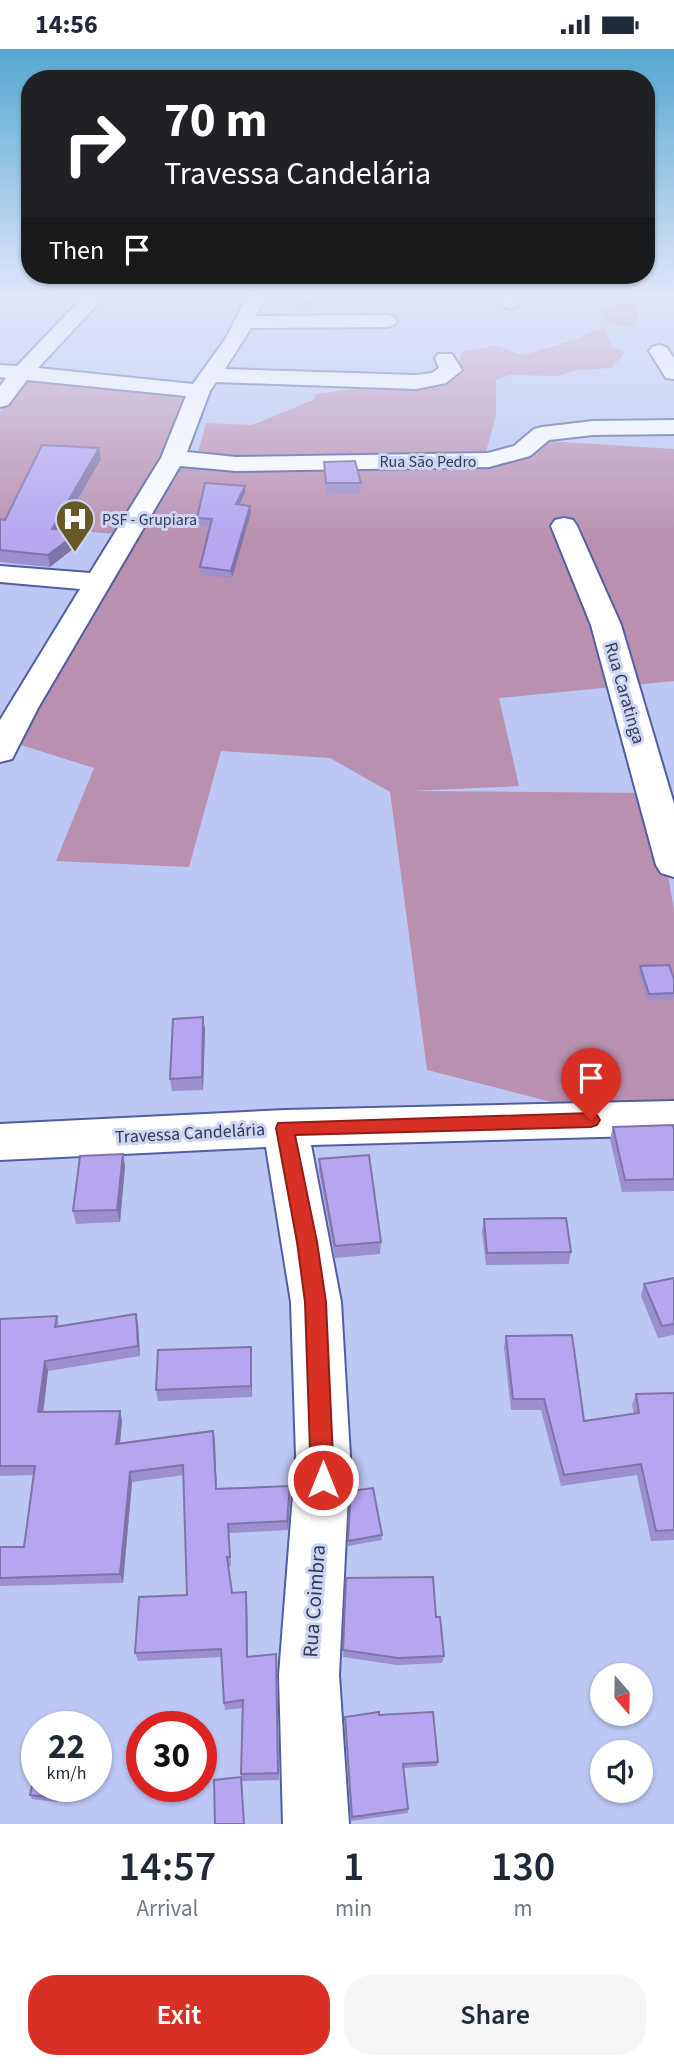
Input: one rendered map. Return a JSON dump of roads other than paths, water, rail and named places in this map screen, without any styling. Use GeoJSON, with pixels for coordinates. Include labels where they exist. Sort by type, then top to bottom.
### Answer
{"type":"FeatureCollection","features":[{"type":"Feature","properties":{"kind":"street"},"geometry":{"type":"LineString","coordinates":[[0,400],[9,377]]}},
{"type":"Feature","properties":{"kind":"street"},"geometry":{"type":"LineString","coordinates":[[96,377],[205,383],[416,382],[438,377]]}},
{"type":"Feature","properties":{"kind":"street"},"geometry":{"type":"LineString","coordinates":[[0,752],[22,708],[173,458],[209,377]]}},
{"type":"Feature","properties":{"kind":"street"},"geometry":{"type":"LineString","coordinates":[[632,426],[643,418],[674,407]]}},
{"type":"Feature","properties":{"kind":"street","name":"Rua São Pedro"},"geometry":{"type":"LineString","coordinates":[[173,458],[236,464],[489,460],[522,451],[542,434],[632,426],[674,427]]}},
{"type":"Feature","properties":{"kind":"street","name":"Rua Caratinga"},"geometry":{"type":"LineString","coordinates":[[564,526],[606,625],[674,865]]}},
{"type":"Feature","properties":{"kind":"street"},"geometry":{"type":"LineString","coordinates":[[0,575],[98,582]]}},
{"type":"Feature","properties":{"kind":"street","name":"Travessa Candelária"},"geometry":{"type":"LineString","coordinates":[[0,1142],[285,1128],[674,1118]]}},
{"type":"Feature","properties":{"kind":"street","name":"Rua Coimbra"},"geometry":{"type":"LineString","coordinates":[[285,1128],[316,1302],[323,1456],[309,1675],[316,1824]]}},
{"type":"Feature","properties":{"kind":"place","name":"PSF - Grupiara"},"geometry":{"type":"Point","coordinates":[75,553]}}]}
